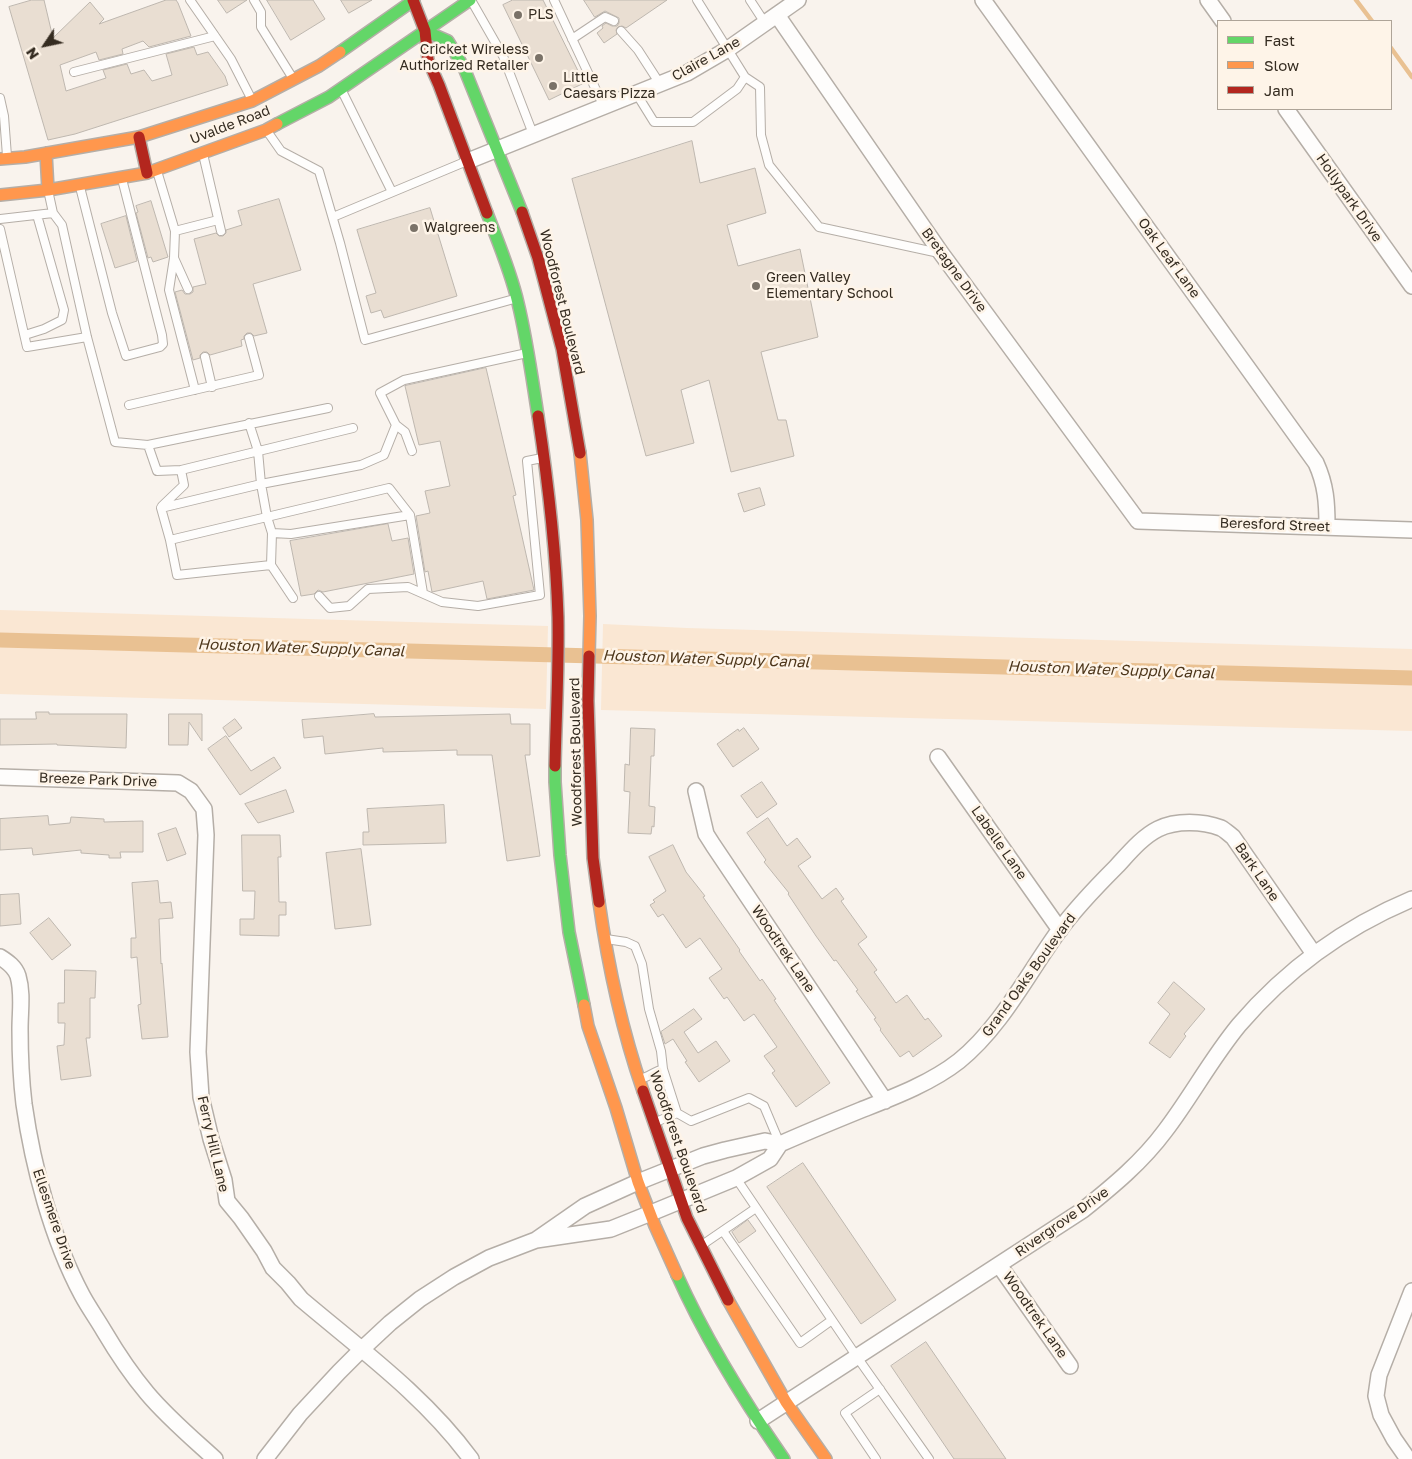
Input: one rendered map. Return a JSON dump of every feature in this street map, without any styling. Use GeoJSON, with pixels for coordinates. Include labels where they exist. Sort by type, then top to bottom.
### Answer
{"type":"FeatureCollection","features":[{"type":"Feature","properties":{"kind":"main road","name":"Uvalde Road"},"geometry":{"type":"LineString","coordinates":[[4,158],[46,153],[139,137],[254,104],[293,79],[318,66],[413,0]]}},
{"type":"Feature","properties":{"kind":"main road","name":"Woodforest Boulevard"},"geometry":{"type":"LineString","coordinates":[[413,0],[425,31],[428,60],[505,261],[533,352],[550,500],[558,617],[555,772],[558,824],[569,932],[588,1026],[616,1108],[638,1182],[683,1289],[718,1355],[758,1421],[784,1459]]}},
{"type":"Feature","properties":{"kind":"main road","name":"Uvalde Road"},"geometry":{"type":"LineString","coordinates":[[0,195],[80,185],[151,171],[203,152],[328,97],[471,0]]}},
{"type":"Feature","properties":{"kind":"main road","name":"Woodforest Boulevard"},"geometry":{"type":"LineString","coordinates":[[425,31],[448,41],[464,68],[520,205],[538,258],[580,452],[587,520],[590,616],[588,701],[593,858],[604,938],[621,1014],[639,1080],[687,1218],[724,1293],[786,1402],[826,1459]]}},
{"type":"Feature","properties":{"kind":"main road"},"geometry":{"type":"LineString","coordinates":[[139,137],[151,171]]}},
{"type":"Feature","properties":{"kind":"main road"},"geometry":{"type":"LineString","coordinates":[[46,153],[48,190]]}},
{"type":"Feature","properties":{"kind":"street","name":"Claire Lane"},"geometry":{"type":"LineString","coordinates":[[468,161],[687,73],[728,49],[798,0]]}},
{"type":"Feature","properties":{"kind":"street","name":"Oak Leaf Lane"},"geometry":{"type":"LineString","coordinates":[[983,0],[1316,463],[1325,485],[1327,526]]}},
{"type":"Feature","properties":{"kind":"street"},"geometry":{"type":"LineString","coordinates":[[1208,0],[1222,20]]}},
{"type":"Feature","properties":{"kind":"street","name":"Bretagne Drive"},"geometry":{"type":"LineString","coordinates":[[771,19],[1138,521]]}},
{"type":"Feature","properties":{"kind":"street","name":"Hollypark Drive"},"geometry":{"type":"LineString","coordinates":[[1287,110],[1412,286]]}},
{"type":"Feature","properties":{"kind":"street","name":"Beresford Street"},"geometry":{"type":"LineString","coordinates":[[1138,521],[1412,530]]}},
{"type":"Feature","properties":{"kind":"street","name":"Labelle Lane"},"geometry":{"type":"LineString","coordinates":[[938,757],[1060,930]]}},
{"type":"Feature","properties":{"kind":"street","name":"Breeze Park Drive"},"geometry":{"type":"LineString","coordinates":[[0,777],[178,782],[191,791],[192,794]]}},
{"type":"Feature","properties":{"kind":"street","name":"Woodtrek Lane"},"geometry":{"type":"LineString","coordinates":[[696,791],[706,834],[713,846],[885,1100]]}},
{"type":"Feature","properties":{"kind":"street","name":"Ferry Hill Lane"},"geometry":{"type":"LineString","coordinates":[[192,794],[204,809],[206,835],[198,1052],[201,1097],[211,1139],[224,1180],[227,1201],[246,1224],[273,1268],[301,1298],[406,1386],[431,1411],[471,1459]]}},
{"type":"Feature","properties":{"kind":"street","name":"Grand Oaks Boulevard"},"geometry":{"type":"LineString","coordinates":[[265,1459],[300,1414],[361,1350],[420,1299],[454,1277],[489,1258],[536,1240],[611,1229],[736,1178],[770,1159],[780,1144],[885,1100],[934,1077],[958,1061],[982,1040],[995,1024],[1060,930],[1098,885],[1147,836],[1168,824],[1180,824]]}},
{"type":"Feature","properties":{"kind":"street","name":"Bark Lane"},"geometry":{"type":"LineString","coordinates":[[1180,824],[1208,824],[1223,829],[1233,837],[1314,954]]}},
{"type":"Feature","properties":{"kind":"street","name":"Rivergrove Drive"},"geometry":{"type":"LineString","coordinates":[[758,1421],[1084,1210],[1115,1185],[1140,1161],[1165,1132],[1222,1048],[1264,997],[1314,954],[1340,936],[1372,917],[1412,899]]}},
{"type":"Feature","properties":{"kind":"street","name":"Ellesmere Drive"},"geometry":{"type":"LineString","coordinates":[[5,960],[17,974],[21,996],[20,1064],[24,1104],[35,1165],[40,1187],[62,1252],[82,1295],[120,1357],[134,1376],[148,1394],[178,1425],[215,1459]]}},
{"type":"Feature","properties":{"kind":"street","name":"Grand Oaks Boulevard"},"geometry":{"type":"LineString","coordinates":[[536,1240],[585,1206],[703,1156],[765,1141],[780,1144]]}},
{"type":"Feature","properties":{"kind":"street","name":"Woodtrek Lane"},"geometry":{"type":"LineString","coordinates":[[999,1265],[1070,1366]]}},
{"type":"Feature","properties":{"kind":"street"},"geometry":{"type":"LineString","coordinates":[[1408,1459],[1381,1415],[1376,1396],[1379,1375],[1412,1290]]}},
{"type":"Feature","properties":{"kind":"lane"},"geometry":{"type":"LineString","coordinates":[[190,0],[231,59],[254,104]]}},
{"type":"Feature","properties":{"kind":"lane"},"geometry":{"type":"LineString","coordinates":[[254,0],[261,12],[261,27],[293,79]]}},
{"type":"Feature","properties":{"kind":"lane"},"geometry":{"type":"LineString","coordinates":[[471,0],[503,56],[533,134]]}},
{"type":"Feature","properties":{"kind":"lane"},"geometry":{"type":"LineString","coordinates":[[554,0],[604,107]]}},
{"type":"Feature","properties":{"kind":"lane"},"geometry":{"type":"LineString","coordinates":[[697,0],[745,77],[760,87],[761,134],[769,165],[818,228],[941,253]]}},
{"type":"Feature","properties":{"kind":"lane"},"geometry":{"type":"LineString","coordinates":[[750,0],[771,19]]}},
{"type":"Feature","properties":{"kind":"lane"},"geometry":{"type":"LineString","coordinates":[[572,39],[605,17],[614,21]]}},
{"type":"Feature","properties":{"kind":"lane"},"geometry":{"type":"LineString","coordinates":[[621,31],[638,50],[660,84]]}},
{"type":"Feature","properties":{"kind":"lane"},"geometry":{"type":"LineString","coordinates":[[74,72],[215,36]]}},
{"type":"Feature","properties":{"kind":"lane"},"geometry":{"type":"LineString","coordinates":[[636,93],[654,122],[693,122],[737,89],[745,77]]}},
{"type":"Feature","properties":{"kind":"lane"},"geometry":{"type":"LineString","coordinates":[[341,88],[392,192]]}},
{"type":"Feature","properties":{"kind":"lane"},"geometry":{"type":"LineString","coordinates":[[0,98],[4,116],[4,158]]}},
{"type":"Feature","properties":{"kind":"lane"},"geometry":{"type":"LineString","coordinates":[[264,126],[281,151],[319,171],[365,340],[516,298]]}},
{"type":"Feature","properties":{"kind":"lane"},"geometry":{"type":"LineString","coordinates":[[203,152],[221,231]]}},
{"type":"Feature","properties":{"kind":"lane"},"geometry":{"type":"LineString","coordinates":[[333,217],[468,161]]}},
{"type":"Feature","properties":{"kind":"lane"},"geometry":{"type":"LineString","coordinates":[[151,171],[175,231],[174,258],[169,290],[195,390]]}},
{"type":"Feature","properties":{"kind":"lane"},"geometry":{"type":"LineString","coordinates":[[80,185],[112,313],[126,356],[160,347],[163,344],[121,177]]}},
{"type":"Feature","properties":{"kind":"lane"},"geometry":{"type":"LineString","coordinates":[[48,190],[54,213],[62,225],[87,337],[115,442],[148,445],[328,408]]}},
{"type":"Feature","properties":{"kind":"lane"},"geometry":{"type":"LineString","coordinates":[[0,219],[54,213]]}},
{"type":"Feature","properties":{"kind":"lane"},"geometry":{"type":"LineString","coordinates":[[25,335],[56,324],[62,320],[64,310],[38,215]]}},
{"type":"Feature","properties":{"kind":"lane"},"geometry":{"type":"LineString","coordinates":[[175,231],[218,220]]}},
{"type":"Feature","properties":{"kind":"lane"},"geometry":{"type":"LineString","coordinates":[[0,229],[27,347],[87,337]]}},
{"type":"Feature","properties":{"kind":"lane"},"geometry":{"type":"LineString","coordinates":[[174,258],[188,289]]}},
{"type":"Feature","properties":{"kind":"lane"},"geometry":{"type":"LineString","coordinates":[[130,405],[259,375],[249,338]]}},
{"type":"Feature","properties":{"kind":"lane"},"geometry":{"type":"LineString","coordinates":[[412,451],[405,432],[396,425],[380,393],[404,380],[533,352]]}},
{"type":"Feature","properties":{"kind":"lane"},"geometry":{"type":"LineString","coordinates":[[205,357],[212,387]]}},
{"type":"Feature","properties":{"kind":"lane"},"geometry":{"type":"LineString","coordinates":[[249,424],[258,451],[267,517],[272,533],[271,565],[293,598]]}},
{"type":"Feature","properties":{"kind":"lane"},"geometry":{"type":"LineString","coordinates":[[161,508],[262,484],[361,465],[384,455],[396,425]]}},
{"type":"Feature","properties":{"kind":"lane"},"geometry":{"type":"LineString","coordinates":[[148,445],[157,471],[181,470],[353,428]]}},
{"type":"Feature","properties":{"kind":"lane"},"geometry":{"type":"LineString","coordinates":[[319,596],[330,608],[349,606],[368,589],[408,586],[442,602],[478,606],[540,596],[527,461],[544,458]]}},
{"type":"Feature","properties":{"kind":"lane"},"geometry":{"type":"LineString","coordinates":[[161,508],[184,485],[181,470]]}},
{"type":"Feature","properties":{"kind":"lane"},"geometry":{"type":"LineString","coordinates":[[170,540],[389,488],[410,515],[423,593]]}},
{"type":"Feature","properties":{"kind":"lane"},"geometry":{"type":"LineString","coordinates":[[161,508],[177,575],[271,565]]}},
{"type":"Feature","properties":{"kind":"lane"},"geometry":{"type":"LineString","coordinates":[[272,533],[291,534],[410,515]]}},
{"type":"Feature","properties":{"kind":"lane"},"geometry":{"type":"LineString","coordinates":[[604,938],[636,946],[642,964],[649,1009],[661,1051],[663,1069],[677,1113],[691,1121],[749,1098],[764,1106],[780,1144]]}},
{"type":"Feature","properties":{"kind":"lane"},"geometry":{"type":"LineString","coordinates":[[639,1080],[663,1069]]}},
{"type":"Feature","properties":{"kind":"lane"},"geometry":{"type":"LineString","coordinates":[[654,1123],[677,1113]]}},
{"type":"Feature","properties":{"kind":"lane"},"geometry":{"type":"LineString","coordinates":[[736,1178],[929,1459]]}},
{"type":"Feature","properties":{"kind":"lane"},"geometry":{"type":"LineString","coordinates":[[701,1246],[756,1208]]}},
{"type":"Feature","properties":{"kind":"lane"},"geometry":{"type":"LineString","coordinates":[[723,1231],[800,1342],[832,1320]]}},
{"type":"Feature","properties":{"kind":"lane"},"geometry":{"type":"LineString","coordinates":[[876,1459],[845,1414],[880,1389]]}},
{"type":"Feature","properties":{"kind":"shaded area"},"geometry":{"type":"Polygon","coordinates":[[[0,610],[548,626],[546,709],[0,694],[0,610]]]}},
{"type":"Feature","properties":{"kind":"shaded area"},"geometry":{"type":"Polygon","coordinates":[[[603,624],[1412,649],[1412,731],[601,710],[603,624]]]}},
{"type":"Feature","properties":{"kind":"building"},"geometry":{"type":"Polygon","coordinates":[[[32,0],[44,0],[53,38],[90,2],[104,19],[99,24],[166,0],[176,0],[191,36],[149,47],[143,41],[122,49],[123,54],[99,60],[96,52],[60,65],[66,91],[106,78],[103,70],[127,64],[131,74],[144,70],[152,81],[172,75],[166,54],[194,47],[197,55],[208,52],[225,76],[228,85],[75,134],[48,140],[9,7],[32,0]]]}},
{"type":"Feature","properties":{"kind":"building"},"geometry":{"type":"Polygon","coordinates":[[[218,0],[247,0],[227,13],[218,0]]]}},
{"type":"Feature","properties":{"kind":"building"},"geometry":{"type":"Polygon","coordinates":[[[267,0],[313,0],[325,19],[291,40],[267,0]]]}},
{"type":"Feature","properties":{"kind":"building"},"geometry":{"type":"Polygon","coordinates":[[[341,0],[372,0],[349,13],[341,0]]]}},
{"type":"Feature","properties":{"kind":"building"},"geometry":{"type":"Polygon","coordinates":[[[513,0],[543,0],[584,83],[549,100],[503,5],[513,0]]]}},
{"type":"Feature","properties":{"kind":"building"},"geometry":{"type":"Polygon","coordinates":[[[584,0],[667,0],[626,28],[618,27],[616,30],[617,34],[604,43],[597,33],[606,23],[617,26],[619,18],[605,11],[595,17],[584,0]]]}},
{"type":"Feature","properties":{"kind":"building"},"geometry":{"type":"Polygon","coordinates":[[[692,141],[700,183],[755,168],[766,213],[727,225],[738,266],[800,249],[818,337],[761,352],[778,420],[786,420],[794,456],[731,472],[709,380],[681,390],[694,443],[646,456],[572,179],[692,141]]]}},
{"type":"Feature","properties":{"kind":"building"},"geometry":{"type":"Polygon","coordinates":[[[279,199],[301,270],[253,284],[267,333],[254,336],[251,333],[247,333],[244,339],[241,340],[242,346],[210,355],[207,352],[203,352],[200,358],[193,360],[175,292],[182,290],[185,294],[190,294],[193,292],[193,287],[206,284],[194,239],[216,233],[219,236],[223,236],[226,230],[242,225],[238,211],[279,199]]]}},
{"type":"Feature","properties":{"kind":"building"},"geometry":{"type":"Polygon","coordinates":[[[151,201],[168,257],[153,262],[151,257],[148,258],[136,213],[138,212],[136,206],[151,201]]]}},
{"type":"Feature","properties":{"kind":"building","name":"Walgreens"},"geometry":{"type":"Polygon","coordinates":[[[430,208],[457,296],[384,318],[381,310],[371,313],[366,296],[376,293],[357,230],[430,208]]]}},
{"type":"Feature","properties":{"kind":"building"},"geometry":{"type":"Polygon","coordinates":[[[126,216],[137,261],[115,268],[101,224],[126,216]]]}},
{"type":"Feature","properties":{"kind":"building"},"geometry":{"type":"Polygon","coordinates":[[[486,368],[516,495],[513,496],[534,590],[487,599],[483,581],[432,592],[428,571],[425,572],[416,516],[430,513],[425,491],[450,486],[440,441],[419,445],[405,386],[486,368]]]}},
{"type":"Feature","properties":{"kind":"building"},"geometry":{"type":"Polygon","coordinates":[[[760,488],[765,505],[744,512],[738,494],[760,488]]]}},
{"type":"Feature","properties":{"kind":"building"},"geometry":{"type":"Polygon","coordinates":[[[388,524],[392,541],[408,538],[414,574],[323,592],[318,590],[314,594],[301,596],[290,541],[388,524]]]}},
{"type":"Feature","properties":{"kind":"building"},"geometry":{"type":"Polygon","coordinates":[[[36,712],[49,712],[49,714],[127,714],[126,748],[57,744],[0,745],[0,719],[36,719],[36,712]]]}},
{"type":"Feature","properties":{"kind":"building"},"geometry":{"type":"Polygon","coordinates":[[[169,714],[202,714],[202,741],[189,722],[188,745],[169,745],[169,714]]]}},
{"type":"Feature","properties":{"kind":"building"},"geometry":{"type":"Polygon","coordinates":[[[374,714],[375,717],[510,714],[511,724],[530,724],[530,755],[525,755],[540,856],[507,861],[492,755],[457,755],[457,750],[383,752],[383,748],[325,754],[323,736],[304,738],[302,720],[374,714]]]}},
{"type":"Feature","properties":{"kind":"building"},"geometry":{"type":"Polygon","coordinates":[[[235,719],[242,728],[229,737],[223,728],[235,719]]]}},
{"type":"Feature","properties":{"kind":"building"},"geometry":{"type":"Polygon","coordinates":[[[631,728],[655,729],[654,756],[651,756],[649,806],[655,807],[654,827],[652,826],[651,834],[628,833],[630,792],[624,791],[625,764],[629,765],[631,728]]]}},
{"type":"Feature","properties":{"kind":"building"},"geometry":{"type":"Polygon","coordinates":[[[744,728],[759,749],[733,767],[717,744],[738,729],[739,731],[744,728]]]}},
{"type":"Feature","properties":{"kind":"building"},"geometry":{"type":"Polygon","coordinates":[[[226,736],[251,771],[274,757],[281,768],[240,795],[208,749],[226,736]]]}},
{"type":"Feature","properties":{"kind":"building"},"geometry":{"type":"Polygon","coordinates":[[[762,782],[777,804],[757,818],[741,796],[762,782]]]}},
{"type":"Feature","properties":{"kind":"building"},"geometry":{"type":"Polygon","coordinates":[[[286,790],[294,812],[258,823],[245,804],[286,790]]]}},
{"type":"Feature","properties":{"kind":"building"},"geometry":{"type":"Polygon","coordinates":[[[444,805],[446,843],[363,845],[363,832],[369,832],[367,809],[444,805]]]}},
{"type":"Feature","properties":{"kind":"building"},"geometry":{"type":"Polygon","coordinates":[[[48,816],[49,825],[70,823],[71,817],[104,819],[104,822],[143,821],[143,852],[120,852],[121,858],[109,858],[109,855],[81,853],[81,850],[33,855],[32,848],[0,850],[0,819],[48,816]]]}},
{"type":"Feature","properties":{"kind":"building"},"geometry":{"type":"Polygon","coordinates":[[[768,818],[787,846],[797,838],[811,857],[798,866],[822,899],[836,888],[844,899],[841,901],[867,937],[858,944],[877,970],[874,972],[896,1003],[907,995],[925,1020],[928,1018],[942,1036],[913,1057],[909,1051],[900,1057],[880,1030],[874,1019],[876,1018],[856,991],[858,990],[836,960],[834,961],[789,893],[764,862],[766,860],[747,833],[768,818]]]}},
{"type":"Feature","properties":{"kind":"building"},"geometry":{"type":"Polygon","coordinates":[[[176,828],[186,854],[167,861],[158,834],[176,828]]]}},
{"type":"Feature","properties":{"kind":"building"},"geometry":{"type":"Polygon","coordinates":[[[242,835],[280,835],[281,857],[278,857],[279,902],[286,902],[286,915],[279,915],[279,936],[240,935],[240,919],[254,919],[255,891],[243,891],[242,835]]]}},
{"type":"Feature","properties":{"kind":"building"},"geometry":{"type":"Polygon","coordinates":[[[673,845],[686,872],[705,896],[703,897],[760,981],[762,979],[776,999],[774,1000],[830,1083],[796,1107],[772,1073],[775,1071],[764,1056],[777,1047],[754,1014],[744,1021],[727,997],[724,999],[709,978],[722,969],[700,938],[686,948],[663,914],[658,917],[650,905],[655,902],[653,900],[666,891],[649,857],[673,845]]]}},
{"type":"Feature","properties":{"kind":"building"},"geometry":{"type":"Polygon","coordinates":[[[361,849],[371,925],[335,929],[326,853],[361,849]]]}},
{"type":"Feature","properties":{"kind":"building"},"geometry":{"type":"Polygon","coordinates":[[[158,881],[160,903],[171,902],[173,918],[159,919],[168,1037],[142,1039],[138,1005],[141,1004],[137,957],[131,958],[131,938],[136,938],[132,883],[158,881]]]}},
{"type":"Feature","properties":{"kind":"building"},"geometry":{"type":"Polygon","coordinates":[[[19,894],[21,924],[0,926],[0,895],[19,894]]]}},
{"type":"Feature","properties":{"kind":"building"},"geometry":{"type":"Polygon","coordinates":[[[49,918],[71,945],[52,960],[30,933],[49,918]]]}},
{"type":"Feature","properties":{"kind":"building"},"geometry":{"type":"Polygon","coordinates":[[[65,970],[96,971],[95,998],[90,998],[90,1038],[86,1038],[91,1076],[61,1080],[57,1046],[64,1045],[65,1023],[58,1023],[58,1003],[64,1003],[65,970]]]}},
{"type":"Feature","properties":{"kind":"building"},"geometry":{"type":"Polygon","coordinates":[[[1174,982],[1205,1009],[1184,1034],[1186,1036],[1170,1058],[1149,1043],[1170,1014],[1158,1003],[1174,982]]]}},
{"type":"Feature","properties":{"kind":"building"},"geometry":{"type":"Polygon","coordinates":[[[694,1009],[702,1019],[684,1032],[698,1053],[716,1041],[730,1061],[699,1082],[685,1062],[687,1061],[673,1039],[665,1044],[661,1032],[694,1009]]]}},
{"type":"Feature","properties":{"kind":"building"},"geometry":{"type":"Polygon","coordinates":[[[803,1163],[896,1300],[861,1324],[767,1187],[803,1163]]]}},
{"type":"Feature","properties":{"kind":"building"},"geometry":{"type":"Polygon","coordinates":[[[748,1220],[756,1231],[739,1243],[732,1232],[748,1220]]]}},
{"type":"Feature","properties":{"kind":"building"},"geometry":{"type":"Polygon","coordinates":[[[926,1342],[1006,1459],[954,1459],[891,1366],[926,1342]]]}},
{"type":"Feature","properties":{"kind":"waterway"},"geometry":{"type":"LineString","coordinates":[[1356,0],[1371,20]]}},
{"type":"Feature","properties":{"kind":"waterway"},"geometry":{"type":"LineString","coordinates":[[1392,49],[1412,77]]}},
{"type":"Feature","properties":{"kind":"waterway","name":"Houston Water Supply Canal"},"geometry":{"type":"LineString","coordinates":[[0,640],[1412,678]]}},
{"type":"Feature","properties":{"kind":"traffic: fast"},"geometry":{"type":"LineString","coordinates":[[340,52],[414,0]]}},
{"type":"Feature","properties":{"kind":"traffic: fast"},"geometry":{"type":"LineString","coordinates":[[277,124],[329,97],[470,0]]}},
{"type":"Feature","properties":{"kind":"traffic: fast"},"geometry":{"type":"LineString","coordinates":[[425,31],[448,41],[464,68],[522,212]]}},
{"type":"Feature","properties":{"kind":"traffic: fast"},"geometry":{"type":"LineString","coordinates":[[487,213],[515,291],[527,345],[538,416]]}},
{"type":"Feature","properties":{"kind":"traffic: fast"},"geometry":{"type":"LineString","coordinates":[[555,766],[560,855],[569,932],[584,1005]]}},
{"type":"Feature","properties":{"kind":"traffic: fast"},"geometry":{"type":"LineString","coordinates":[[677,1275],[700,1323],[726,1370],[784,1459]]}},
{"type":"Feature","properties":{"kind":"traffic: slow"},"geometry":{"type":"LineString","coordinates":[[0,159],[25,157],[139,137],[252,101],[319,66],[340,52]]}},
{"type":"Feature","properties":{"kind":"traffic: slow"},"geometry":{"type":"LineString","coordinates":[[0,195],[48,190],[147,173],[266,130],[277,124]]}},
{"type":"Feature","properties":{"kind":"traffic: slow"},"geometry":{"type":"LineString","coordinates":[[46,153],[48,190]]}},
{"type":"Feature","properties":{"kind":"traffic: slow"},"geometry":{"type":"LineString","coordinates":[[580,453],[587,520],[590,616],[589,656]]}},
{"type":"Feature","properties":{"kind":"traffic: slow"},"geometry":{"type":"LineString","coordinates":[[599,902],[616,998],[643,1091]]}},
{"type":"Feature","properties":{"kind":"traffic: slow"},"geometry":{"type":"LineString","coordinates":[[584,1005],[588,1026],[616,1108],[638,1182],[677,1275]]}},
{"type":"Feature","properties":{"kind":"traffic: slow"},"geometry":{"type":"LineString","coordinates":[[728,1300],[786,1402],[826,1459]]}},
{"type":"Feature","properties":{"kind":"traffic: jam"},"geometry":{"type":"LineString","coordinates":[[413,0],[425,31],[428,60],[487,213]]}},
{"type":"Feature","properties":{"kind":"traffic: jam"},"geometry":{"type":"LineString","coordinates":[[139,137],[147,173]]}},
{"type":"Feature","properties":{"kind":"traffic: jam"},"geometry":{"type":"LineString","coordinates":[[522,212],[538,258],[562,349],[580,453]]}},
{"type":"Feature","properties":{"kind":"traffic: jam"},"geometry":{"type":"LineString","coordinates":[[538,416],[551,516],[557,592],[558,654],[555,766]]}},
{"type":"Feature","properties":{"kind":"traffic: jam"},"geometry":{"type":"LineString","coordinates":[[589,656],[588,701],[593,858],[599,902]]}},
{"type":"Feature","properties":{"kind":"traffic: jam"},"geometry":{"type":"LineString","coordinates":[[643,1091],[687,1218],[728,1300]]}},
{"type":"Feature","properties":{"kind":"place","name":"PLS"},"geometry":{"type":"Point","coordinates":[518,15]}},
{"type":"Feature","properties":{"kind":"place","name":"Cricket Wireless Authorized Retailer"},"geometry":{"type":"Point","coordinates":[539,58]}},
{"type":"Feature","properties":{"kind":"place","name":"Little Caesars Pizza"},"geometry":{"type":"Point","coordinates":[553,86]}},
{"type":"Feature","properties":{"kind":"place","name":"Walgreens"},"geometry":{"type":"Point","coordinates":[414,228]}},
{"type":"Feature","properties":{"kind":"place","name":"Green Valley Elementary School"},"geometry":{"type":"Point","coordinates":[756,286]}}]}
